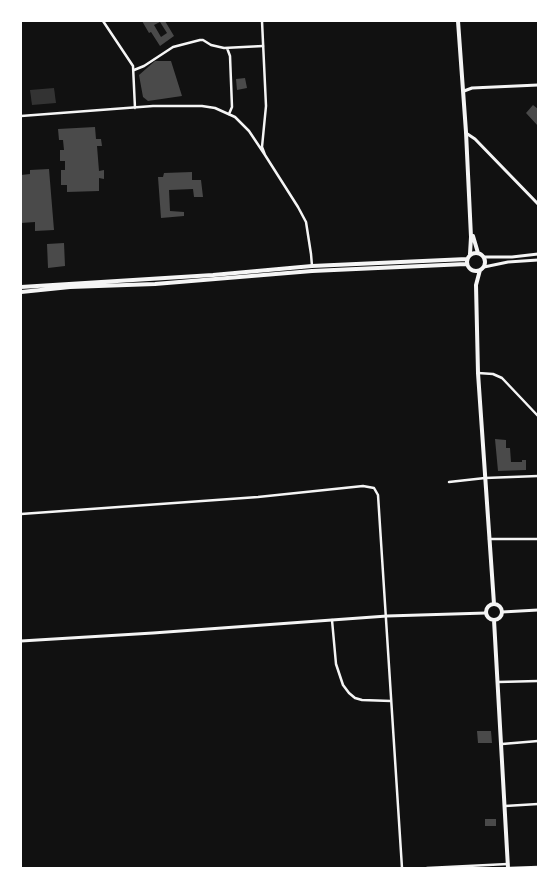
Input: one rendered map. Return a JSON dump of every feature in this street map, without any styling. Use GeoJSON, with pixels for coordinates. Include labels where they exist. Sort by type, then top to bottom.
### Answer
{"type":"FeatureCollection","features":[{"type":"Feature","properties":{"kind":"highway"},"geometry":{"type":"LineString","coordinates":[[459,21],[473,237],[478,252],[484,257],[476,285]]}},
{"type":"Feature","properties":{"kind":"highway"},"geometry":{"type":"LineString","coordinates":[[459,21],[471,237],[470,254],[466,262]]}},
{"type":"Feature","properties":{"kind":"highway"},"geometry":{"type":"LineString","coordinates":[[470,254],[478,252]]}},
{"type":"Feature","properties":{"kind":"highway"},"geometry":{"type":"LineString","coordinates":[[21,287],[372,263],[466,262]]}},
{"type":"Feature","properties":{"kind":"highway"},"geometry":{"type":"LineString","coordinates":[[21,292],[155,284],[312,268],[372,269],[466,262]]}},
{"type":"Feature","properties":{"kind":"highway"},"geometry":{"type":"LineString","coordinates":[[466,262],[472,270],[476,285],[478,373],[494,604]]}},
{"type":"Feature","properties":{"kind":"highway"},"geometry":{"type":"LineString","coordinates":[[372,263],[372,269]]}},
{"type":"Feature","properties":{"kind":"highway"},"geometry":{"type":"LineString","coordinates":[[472,270],[482,268]]}},
{"type":"Feature","properties":{"kind":"highway"},"geometry":{"type":"LineString","coordinates":[[494,604],[502,612],[500,618],[494,620],[489,618],[486,613],[489,606],[494,604]]}},
{"type":"Feature","properties":{"kind":"highway"},"geometry":{"type":"LineString","coordinates":[[494,620],[508,867]]}},
{"type":"Feature","properties":{"kind":"main road"},"geometry":{"type":"LineString","coordinates":[[464,91],[472,88],[538,85]]}},
{"type":"Feature","properties":{"kind":"main road"},"geometry":{"type":"LineString","coordinates":[[466,133],[475,139],[538,204]]}},
{"type":"Feature","properties":{"kind":"main road"},"geometry":{"type":"LineString","coordinates":[[484,257],[512,257],[538,254]]}},
{"type":"Feature","properties":{"kind":"main road"},"geometry":{"type":"LineString","coordinates":[[482,268],[508,262],[538,260]]}},
{"type":"Feature","properties":{"kind":"main road"},"geometry":{"type":"LineString","coordinates":[[502,612],[538,610]]}},
{"type":"Feature","properties":{"kind":"main road"},"geometry":{"type":"LineString","coordinates":[[21,641],[386,616],[486,613]]}},
{"type":"Feature","properties":{"kind":"street"},"geometry":{"type":"LineString","coordinates":[[103,21],[134,70],[135,108]]}},
{"type":"Feature","properties":{"kind":"street"},"geometry":{"type":"LineString","coordinates":[[262,21],[266,106],[262,141],[265,156]]}},
{"type":"Feature","properties":{"kind":"street"},"geometry":{"type":"LineString","coordinates":[[134,70],[173,48],[200,40],[211,45],[227,48],[263,46]]}},
{"type":"Feature","properties":{"kind":"street"},"geometry":{"type":"LineString","coordinates":[[227,48],[230,56],[232,107],[229,114]]}},
{"type":"Feature","properties":{"kind":"street"},"geometry":{"type":"LineString","coordinates":[[21,116],[135,108],[202,106],[215,108],[229,114],[242,123],[298,206],[306,222],[312,254],[312,268]]}},
{"type":"Feature","properties":{"kind":"street"},"geometry":{"type":"LineString","coordinates":[[478,373],[494,374],[502,378],[538,416]]}},
{"type":"Feature","properties":{"kind":"street"},"geometry":{"type":"LineString","coordinates":[[449,482],[485,478],[538,476]]}},
{"type":"Feature","properties":{"kind":"street"},"geometry":{"type":"LineString","coordinates":[[21,514],[258,497],[369,486],[374,488],[378,495],[402,868]]}},
{"type":"Feature","properties":{"kind":"street"},"geometry":{"type":"LineString","coordinates":[[489,540],[538,539]]}},
{"type":"Feature","properties":{"kind":"street"},"geometry":{"type":"LineString","coordinates":[[332,620],[336,664],[341,680],[349,693],[355,698],[362,700],[391,700]]}},
{"type":"Feature","properties":{"kind":"street"},"geometry":{"type":"LineString","coordinates":[[498,682],[538,680]]}},
{"type":"Feature","properties":{"kind":"street"},"geometry":{"type":"LineString","coordinates":[[502,744],[538,741]]}},
{"type":"Feature","properties":{"kind":"street"},"geometry":{"type":"LineString","coordinates":[[505,806],[538,804]]}},
{"type":"Feature","properties":{"kind":"street"},"geometry":{"type":"LineString","coordinates":[[426,868],[538,867]]}},
{"type":"Feature","properties":{"kind":"shaded area"},"geometry":{"type":"Polygon","coordinates":[[[54,88],[56,103],[32,105],[30,90],[54,88]]]}},
{"type":"Feature","properties":{"kind":"building"},"geometry":{"type":"Polygon","coordinates":[[[142,21],[165,21],[174,36],[160,46],[151,32],[149,33],[142,21]],[[160,22],[154,25],[161,37],[167,33],[160,22]]]}},
{"type":"Feature","properties":{"kind":"building"},"geometry":{"type":"Polygon","coordinates":[[[155,61],[171,61],[182,96],[148,101],[143,97],[139,75],[155,61]]]}},
{"type":"Feature","properties":{"kind":"building"},"geometry":{"type":"Polygon","coordinates":[[[245,78],[247,88],[237,90],[236,79],[245,78]]]}},
{"type":"Feature","properties":{"kind":"building"},"geometry":{"type":"Polygon","coordinates":[[[533,105],[538,109],[538,126],[526,113],[533,105]]]}},
{"type":"Feature","properties":{"kind":"building"},"geometry":{"type":"Polygon","coordinates":[[[95,127],[96,139],[101,139],[102,146],[97,146],[99,171],[104,170],[104,179],[99,178],[99,191],[67,192],[67,185],[61,185],[61,170],[65,170],[65,161],[60,161],[60,150],[64,150],[63,140],[59,140],[58,129],[95,127]]]}},
{"type":"Feature","properties":{"kind":"building"},"geometry":{"type":"Polygon","coordinates":[[[49,169],[54,230],[35,231],[35,222],[21,223],[21,175],[30,174],[30,170],[49,169]]]}},
{"type":"Feature","properties":{"kind":"building"},"geometry":{"type":"Polygon","coordinates":[[[192,172],[192,180],[201,180],[203,197],[194,197],[193,189],[169,190],[170,211],[184,212],[184,216],[161,218],[158,177],[163,177],[164,173],[192,172]]]}},
{"type":"Feature","properties":{"kind":"building"},"geometry":{"type":"Polygon","coordinates":[[[64,243],[65,266],[48,268],[47,244],[64,243]]]}},
{"type":"Feature","properties":{"kind":"building"},"geometry":{"type":"Polygon","coordinates":[[[495,439],[506,440],[506,448],[510,448],[511,462],[526,460],[526,470],[498,471],[495,439]]]}},
{"type":"Feature","properties":{"kind":"building"},"geometry":{"type":"Polygon","coordinates":[[[477,731],[491,731],[492,743],[478,743],[477,731]]]}},
{"type":"Feature","properties":{"kind":"building"},"geometry":{"type":"Polygon","coordinates":[[[485,819],[496,819],[496,826],[485,826],[485,819]]]}}]}
